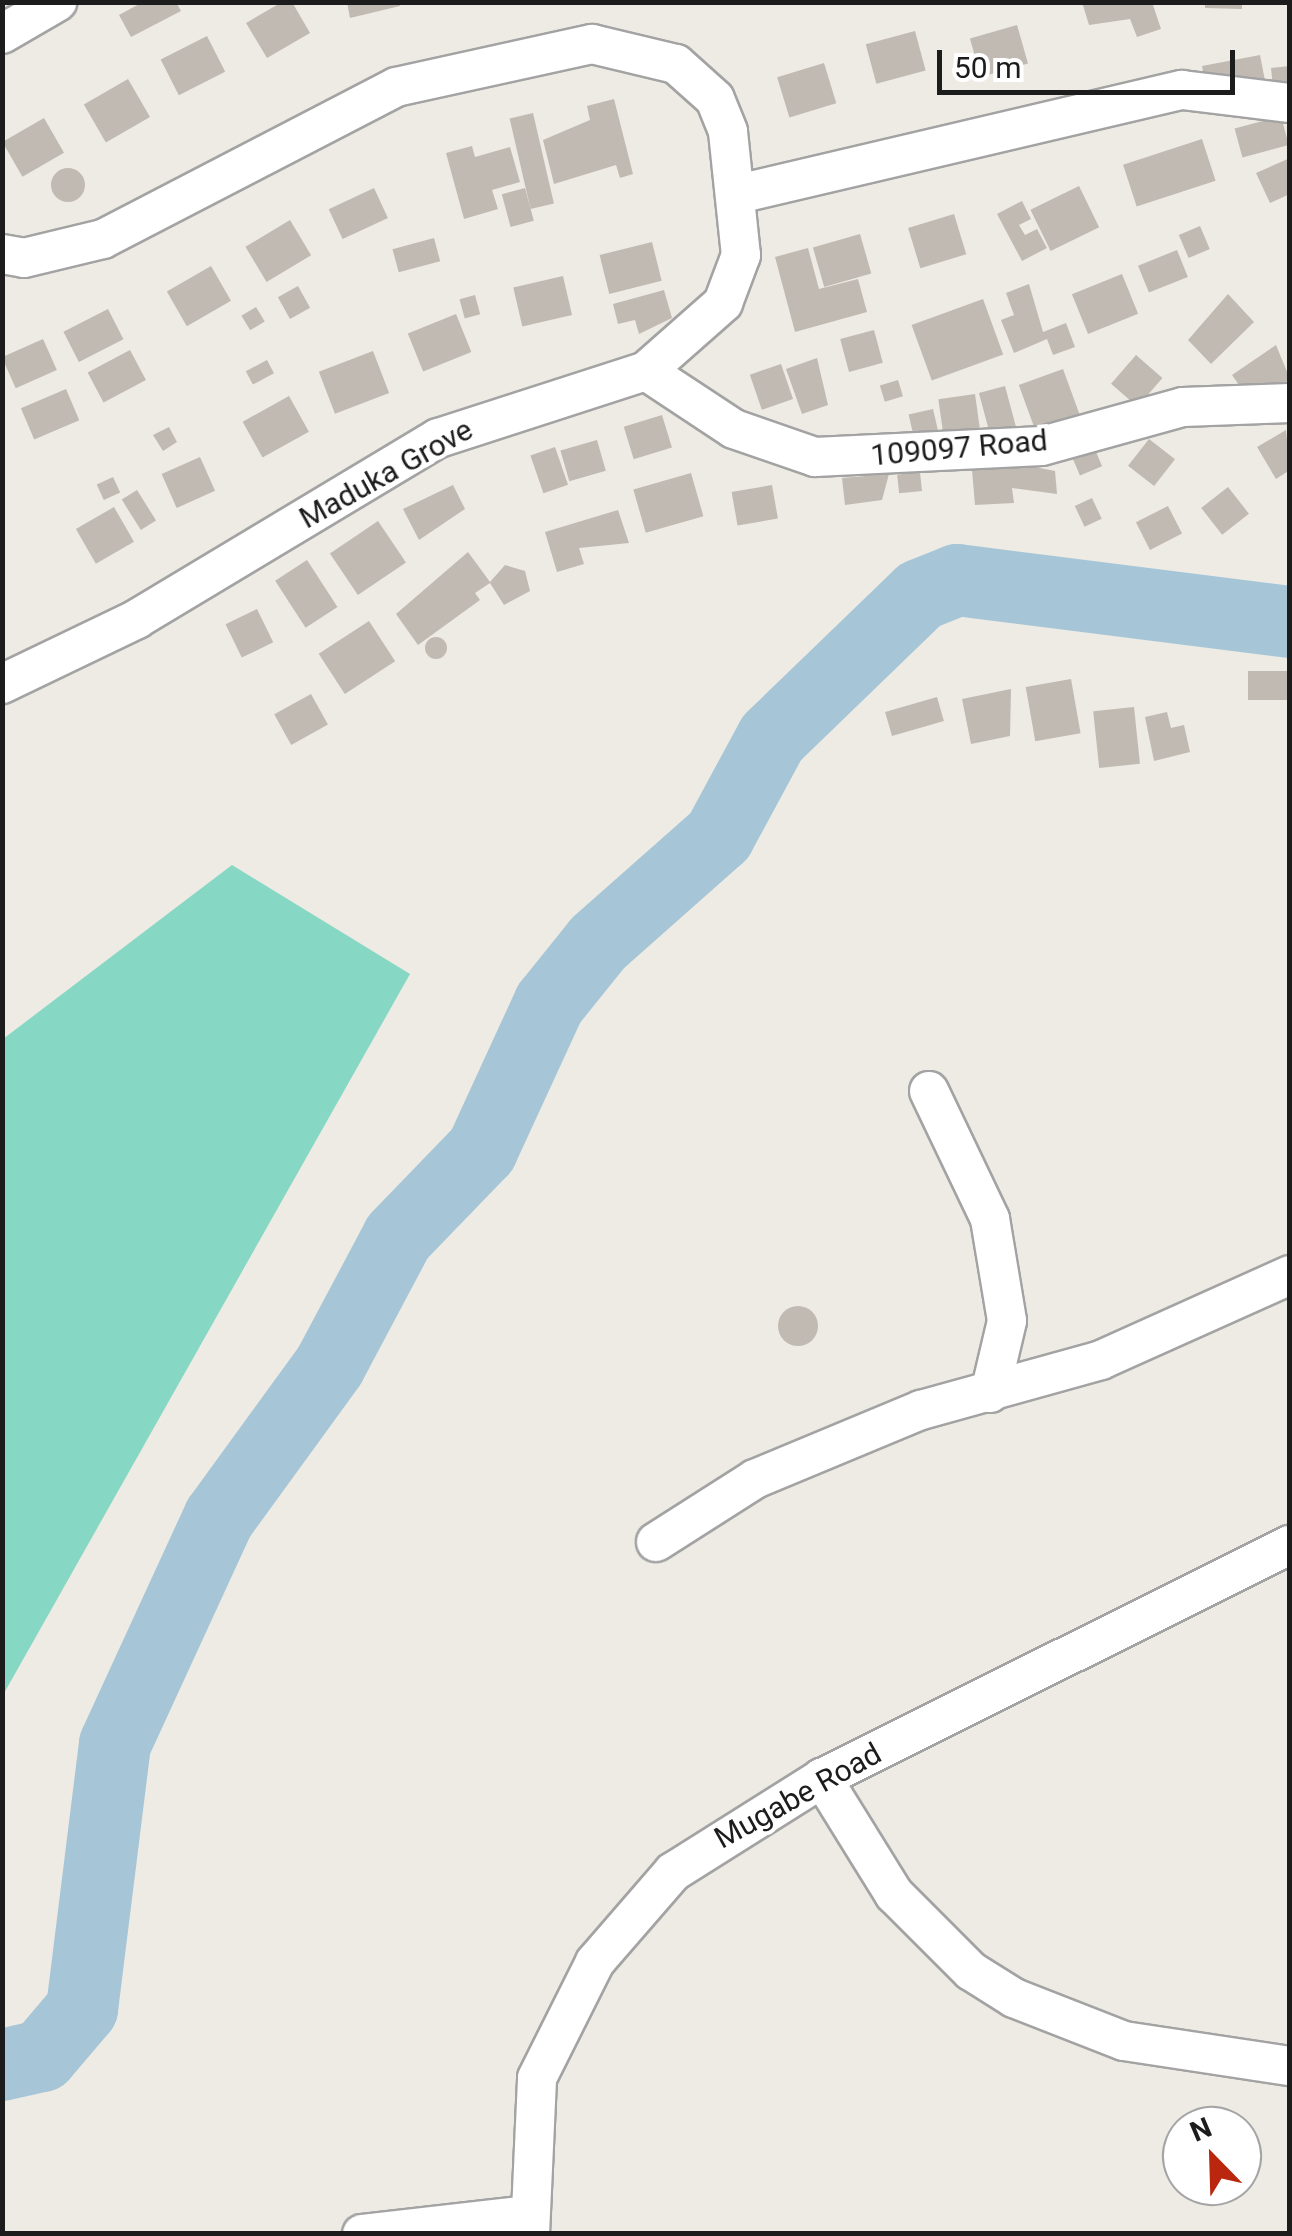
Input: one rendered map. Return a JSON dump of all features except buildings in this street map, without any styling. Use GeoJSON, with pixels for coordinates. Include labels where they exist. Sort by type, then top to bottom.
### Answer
{"type":"FeatureCollection","features":[{"type":"Feature","properties":{"kind":"street"},"geometry":{"type":"LineString","coordinates":[[2,34],[57,2]]}},
{"type":"Feature","properties":{"kind":"street","name":"Maduka Grove"},"geometry":{"type":"LineString","coordinates":[[2,254],[24,258],[103,239],[396,87],[592,44],[676,64],[714,99],[738,194],[741,254],[723,303],[646,371],[438,438],[137,619],[2,684]]}},
{"type":"Feature","properties":{"kind":"street"},"geometry":{"type":"LineString","coordinates":[[738,194],[1182,90],[1290,103]]}},
{"type":"Feature","properties":{"kind":"street","name":"109097 Road"},"geometry":{"type":"LineString","coordinates":[[646,371],[734,429],[815,457],[1042,446],[1183,407],[1290,402]]}},
{"type":"Feature","properties":{"kind":"street"},"geometry":{"type":"LineString","coordinates":[[928,1091],[990,1219],[1008,1321],[990,1394]]}},
{"type":"Feature","properties":{"kind":"street"},"geometry":{"type":"LineString","coordinates":[[656,1542],[755,1479],[921,1410],[990,1394],[1101,1360],[1290,1275]]}},
{"type":"Feature","properties":{"kind":"street","name":"Mugabe Road"},"geometry":{"type":"LineString","coordinates":[[529,2224],[537,2078],[595,1962],[673,1872],[822,1778],[1290,1544]]}},
{"type":"Feature","properties":{"kind":"street"},"geometry":{"type":"LineString","coordinates":[[822,1778],[894,1894],[971,1970],[1014,1998],[1124,2041],[1290,2066]]}},
{"type":"Feature","properties":{"kind":"street"},"geometry":{"type":"LineString","coordinates":[[362,2234],[529,2224]]}},
{"type":"Feature","properties":{"kind":"green space"},"geometry":{"type":"Polygon","coordinates":[[[232,865],[410,974],[3,1695],[3,1039],[232,865]]]}},
{"type":"Feature","properties":{"kind":"waterway"},"geometry":{"type":"LineString","coordinates":[[2,2065],[42,2056],[82,2009],[115,1744],[219,1518],[330,1365],[398,1237],[482,1150],[549,1004],[598,943],[719,836],[772,738],[920,595],[957,580],[1290,622]]}}]}
